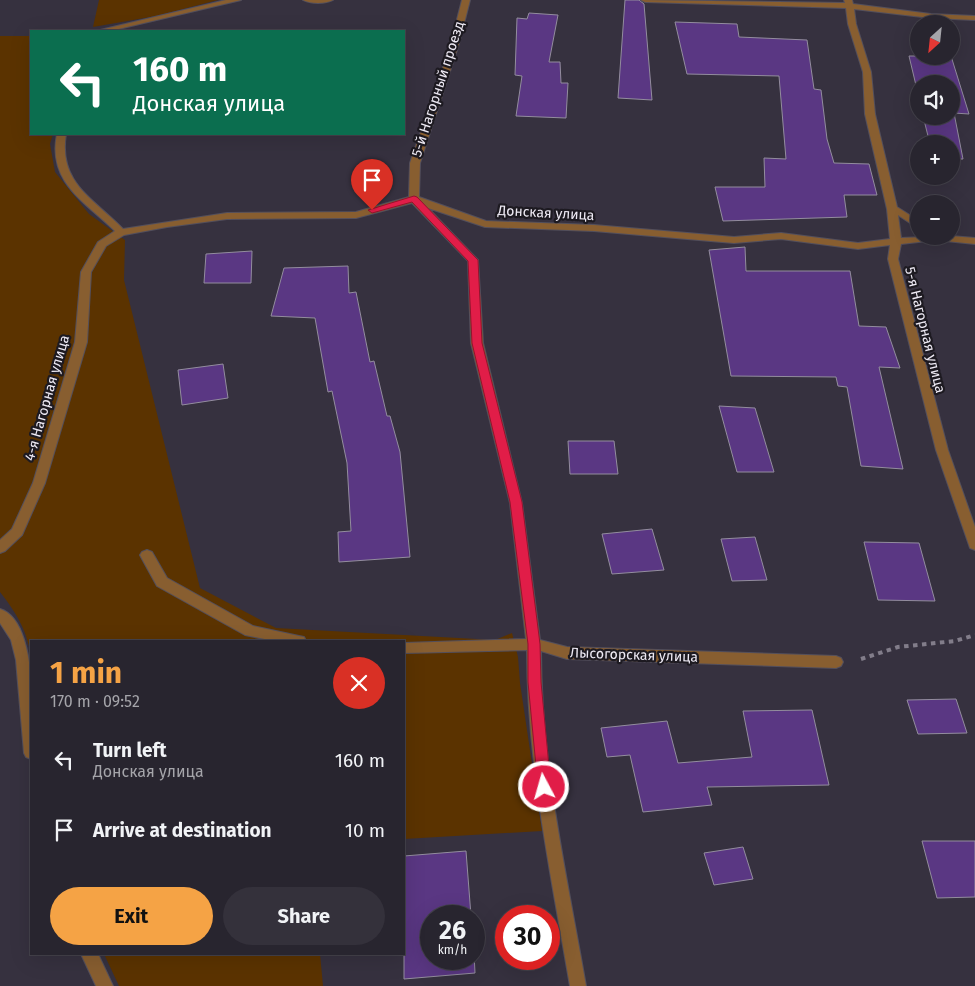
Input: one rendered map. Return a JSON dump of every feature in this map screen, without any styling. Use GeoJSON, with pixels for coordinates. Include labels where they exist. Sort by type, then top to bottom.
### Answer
{"type":"FeatureCollection","features":[{"type":"Feature","properties":{"kind":"street"},"geometry":{"type":"LineString","coordinates":[[104,30],[238,0]]}},
{"type":"Feature","properties":{"kind":"street"},"geometry":{"type":"LineString","coordinates":[[307,0],[329,0]]}},
{"type":"Feature","properties":{"kind":"street","name":"5-й Нагорный проезд"},"geometry":{"type":"LineString","coordinates":[[414,199],[415,163],[454,47],[466,0]]}},
{"type":"Feature","properties":{"kind":"street"},"geometry":{"type":"LineString","coordinates":[[646,0],[849,3],[931,16],[975,18]]}},
{"type":"Feature","properties":{"kind":"street","name":"5-я Нагорная улица"},"geometry":{"type":"LineString","coordinates":[[849,3],[852,24],[867,72],[870,114],[892,210],[896,243],[893,259],[942,450],[975,545]]}},
{"type":"Feature","properties":{"kind":"street"},"geometry":{"type":"LineString","coordinates":[[61,135],[63,171],[96,210],[122,232],[226,216],[356,215],[414,199],[473,260],[477,343],[516,502],[534,644],[534,682],[544,787],[578,986]]}},
{"type":"Feature","properties":{"kind":"street","name":"Донская улица"},"geometry":{"type":"LineString","coordinates":[[414,199],[485,224],[594,228],[734,240],[781,236],[858,246],[910,241]]}},
{"type":"Feature","properties":{"kind":"street"},"geometry":{"type":"LineString","coordinates":[[892,210],[898,211],[910,220]]}},
{"type":"Feature","properties":{"kind":"street","name":"4-я Нагорная улица"},"geometry":{"type":"LineString","coordinates":[[0,548],[17,532],[39,483],[80,342],[86,272],[102,244],[122,232]]}},
{"type":"Feature","properties":{"kind":"street","name":"Донская улица"},"geometry":{"type":"LineString","coordinates":[[960,240],[975,241]]}},
{"type":"Feature","properties":{"kind":"street"},"geometry":{"type":"LineString","coordinates":[[147,555],[162,582],[250,631],[294,640]]}},
{"type":"Feature","properties":{"kind":"street"},"geometry":{"type":"LineString","coordinates":[[0,614],[8,622],[18,639],[23,660],[30,742]]}},
{"type":"Feature","properties":{"kind":"street","name":"Лысогорская улица"},"geometry":{"type":"LineString","coordinates":[[405,648],[534,644],[567,653],[836,662]]}},
{"type":"Feature","properties":{"kind":"street"},"geometry":{"type":"LineString","coordinates":[[90,955],[105,986]]}},
{"type":"Feature","properties":{"kind":"path"},"geometry":{"type":"LineString","coordinates":[[836,662],[861,659],[898,647],[955,642],[975,635]]}},
{"type":"Feature","properties":{"kind":"shaded area"},"geometry":{"type":"Polygon","coordinates":[[[99,0],[218,0],[156,16],[93,27],[99,0]]]}},
{"type":"Feature","properties":{"kind":"shaded area"},"geometry":{"type":"Polygon","coordinates":[[[0,36],[30,36],[30,135],[53,135],[50,144],[55,172],[89,214],[125,240],[124,280],[200,588],[276,628],[495,640],[512,633],[518,657],[520,683],[542,831],[405,839],[405,640],[30,640],[30,650],[20,621],[0,592],[0,36]]]}},
{"type":"Feature","properties":{"kind":"shaded area"},"geometry":{"type":"Polygon","coordinates":[[[104,955],[320,955],[323,986],[119,986],[104,955]]]}},
{"type":"Feature","properties":{"kind":"building"},"geometry":{"type":"Polygon","coordinates":[[[625,0],[639,0],[644,4],[652,100],[618,98],[625,0]]]}},
{"type":"Feature","properties":{"kind":"building"},"geometry":{"type":"Polygon","coordinates":[[[529,13],[558,15],[549,62],[560,62],[561,83],[568,83],[566,118],[516,116],[522,76],[515,75],[517,18],[527,19],[529,13]]]}},
{"type":"Feature","properties":{"kind":"building"},"geometry":{"type":"Polygon","coordinates":[[[675,22],[737,24],[739,37],[807,40],[814,89],[821,90],[827,139],[834,163],[869,164],[877,195],[844,195],[847,217],[723,221],[715,187],[765,187],[764,158],[786,159],[779,76],[687,74],[675,22]]]}},
{"type":"Feature","properties":{"kind":"building"},"geometry":{"type":"Polygon","coordinates":[[[911,65],[954,65],[957,75],[914,75],[911,65]]]}},
{"type":"Feature","properties":{"kind":"building"},"geometry":{"type":"Polygon","coordinates":[[[960,85],[969,114],[960,113],[960,85]]]}},
{"type":"Feature","properties":{"kind":"building"},"geometry":{"type":"Polygon","coordinates":[[[925,125],[956,125],[958,135],[928,135],[925,125]]]}},
{"type":"Feature","properties":{"kind":"building"},"geometry":{"type":"Polygon","coordinates":[[[960,144],[963,159],[960,159],[960,144]]]}},
{"type":"Feature","properties":{"kind":"building"},"geometry":{"type":"Polygon","coordinates":[[[745,247],[746,271],[850,271],[859,326],[886,327],[900,368],[879,367],[903,469],[861,466],[847,387],[838,386],[836,377],[731,376],[709,250],[745,247]]]}},
{"type":"Feature","properties":{"kind":"building"},"geometry":{"type":"Polygon","coordinates":[[[252,251],[251,283],[204,283],[206,254],[252,251]]]}},
{"type":"Feature","properties":{"kind":"building"},"geometry":{"type":"Polygon","coordinates":[[[348,266],[349,293],[356,292],[370,362],[374,361],[387,416],[390,416],[400,452],[410,557],[339,562],[338,532],[351,531],[347,463],[332,391],[328,392],[315,318],[271,316],[284,268],[348,266]]]}},
{"type":"Feature","properties":{"kind":"building"},"geometry":{"type":"Polygon","coordinates":[[[223,364],[228,398],[182,405],[178,370],[223,364]]]}},
{"type":"Feature","properties":{"kind":"building"},"geometry":{"type":"Polygon","coordinates":[[[719,406],[755,408],[774,472],[737,472],[719,406]]]}},
{"type":"Feature","properties":{"kind":"building"},"geometry":{"type":"Polygon","coordinates":[[[568,441],[614,441],[618,474],[570,474],[568,441]]]}},
{"type":"Feature","properties":{"kind":"building"},"geometry":{"type":"Polygon","coordinates":[[[652,529],[664,570],[612,574],[602,534],[652,529]]]}},
{"type":"Feature","properties":{"kind":"building"},"geometry":{"type":"Polygon","coordinates":[[[755,537],[767,580],[732,581],[721,539],[755,537]]]}},
{"type":"Feature","properties":{"kind":"building"},"geometry":{"type":"Polygon","coordinates":[[[864,542],[919,543],[935,601],[878,600],[864,542]]]}},
{"type":"Feature","properties":{"kind":"building"},"geometry":{"type":"Polygon","coordinates":[[[956,699],[967,733],[918,734],[907,700],[956,699]]]}},
{"type":"Feature","properties":{"kind":"building"},"geometry":{"type":"Polygon","coordinates":[[[812,710],[829,785],[707,787],[712,805],[643,812],[630,755],[607,757],[601,728],[667,721],[678,763],[752,757],[743,711],[812,710]]]}},
{"type":"Feature","properties":{"kind":"building"},"geometry":{"type":"Polygon","coordinates":[[[922,841],[975,841],[975,897],[937,898],[922,841]]]}},
{"type":"Feature","properties":{"kind":"building"},"geometry":{"type":"Polygon","coordinates":[[[743,847],[753,879],[714,885],[704,853],[743,847]]]}},
{"type":"Feature","properties":{"kind":"building"},"geometry":{"type":"Polygon","coordinates":[[[466,851],[470,905],[420,905],[420,970],[475,970],[475,973],[404,979],[405,856],[466,851]]]}},
{"type":"Feature","properties":{"kind":"route"},"geometry":{"type":"LineString","coordinates":[[372,210],[414,199],[473,260],[477,343],[516,502],[534,644],[534,682],[544,787]]}}]}
